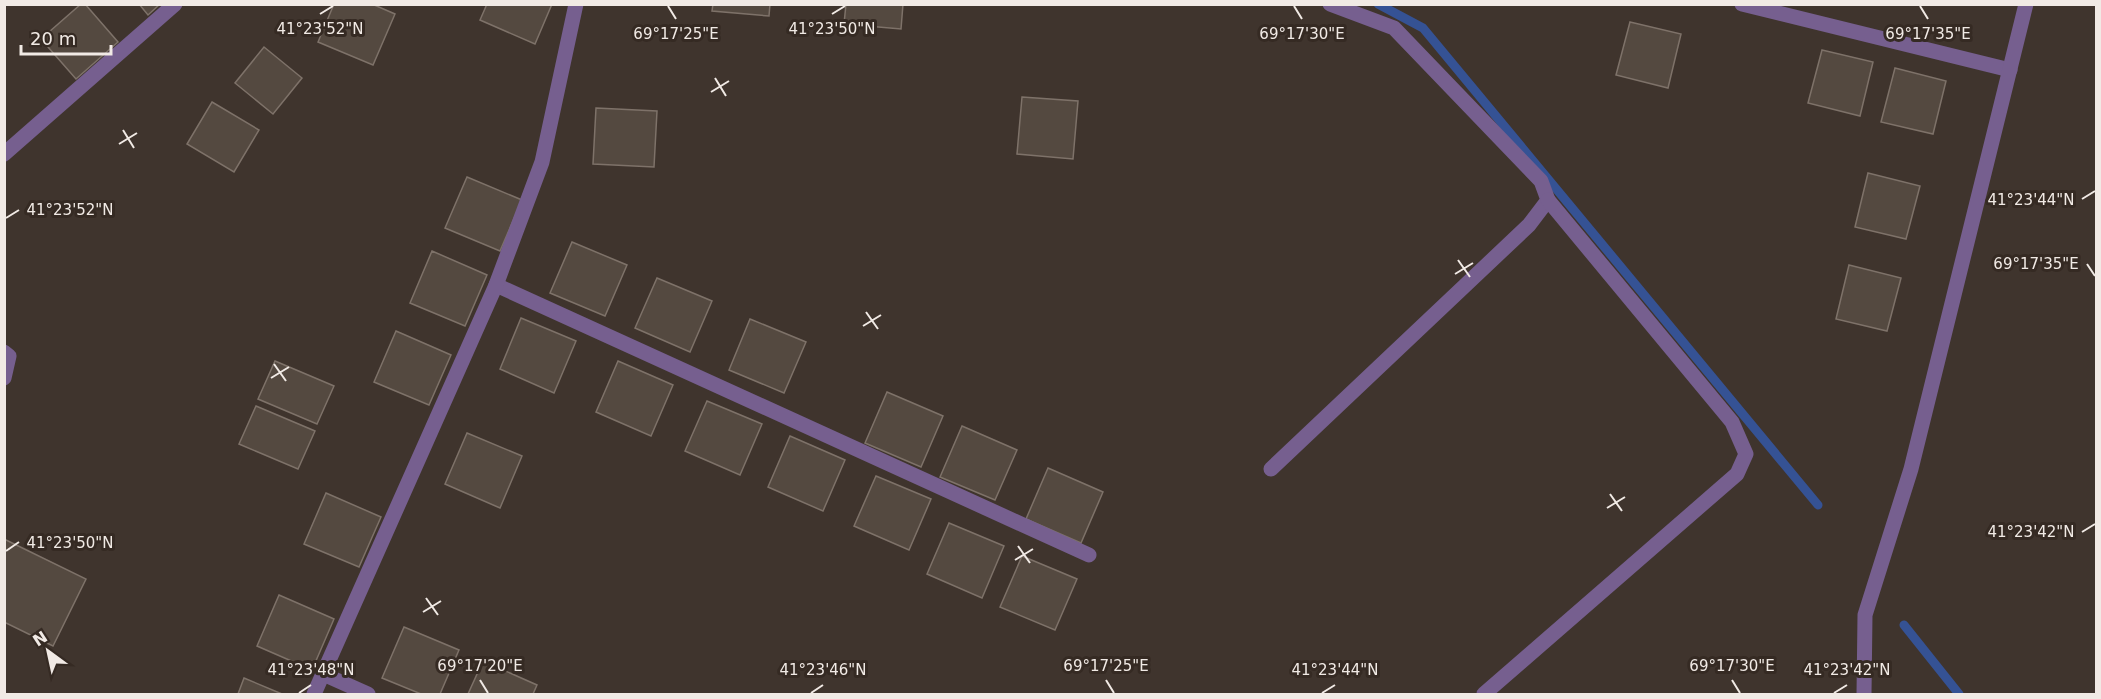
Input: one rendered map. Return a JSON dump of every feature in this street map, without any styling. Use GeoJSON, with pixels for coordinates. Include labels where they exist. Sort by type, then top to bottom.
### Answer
{"type":"FeatureCollection","features":[{"type":"Feature","properties":{"kind":"street"},"geometry":{"type":"LineString","coordinates":[[4,154],[175,4]]}},
{"type":"Feature","properties":{"kind":"street"},"geometry":{"type":"LineString","coordinates":[[314,694],[496,285],[542,162],[576,4]]}},
{"type":"Feature","properties":{"kind":"street"},"geometry":{"type":"LineString","coordinates":[[1330,4],[1394,28],[1541,181],[1548,200],[1732,422],[1746,454],[1737,474],[1484,694]]}},
{"type":"Feature","properties":{"kind":"street"},"geometry":{"type":"LineString","coordinates":[[1742,4],[2010,70]]}},
{"type":"Feature","properties":{"kind":"street"},"geometry":{"type":"LineString","coordinates":[[1864,694],[1865,615],[1911,469],[2026,4]]}},
{"type":"Feature","properties":{"kind":"street"},"geometry":{"type":"LineString","coordinates":[[1271,469],[1529,225],[1548,200]]}},
{"type":"Feature","properties":{"kind":"street"},"geometry":{"type":"LineString","coordinates":[[496,285],[1089,555]]}},
{"type":"Feature","properties":{"kind":"street"},"geometry":{"type":"LineString","coordinates":[[4,352],[9,356],[4,378]]}},
{"type":"Feature","properties":{"kind":"street"},"geometry":{"type":"LineString","coordinates":[[323,674],[368,694]]}},
{"type":"Feature","properties":{"kind":"building"},"geometry":{"type":"Polygon","coordinates":[[[81,4],[85,4],[118,42],[76,79],[41,39],[81,4]]]}},
{"type":"Feature","properties":{"kind":"building"},"geometry":{"type":"Polygon","coordinates":[[[139,4],[160,4],[148,15],[139,4]]]}},
{"type":"Feature","properties":{"kind":"building"},"geometry":{"type":"Polygon","coordinates":[[[334,4],[372,4],[395,14],[373,65],[318,42],[334,4]]]}},
{"type":"Feature","properties":{"kind":"building"},"geometry":{"type":"Polygon","coordinates":[[[487,4],[552,4],[535,44],[480,20],[487,4]]]}},
{"type":"Feature","properties":{"kind":"building"},"geometry":{"type":"Polygon","coordinates":[[[713,4],[770,4],[769,16],[712,11],[713,4]]]}},
{"type":"Feature","properties":{"kind":"building"},"geometry":{"type":"Polygon","coordinates":[[[846,4],[903,4],[901,29],[844,24],[846,4]]]}},
{"type":"Feature","properties":{"kind":"building"},"geometry":{"type":"Polygon","coordinates":[[[1630,22],[1681,34],[1668,88],[1616,75],[1630,22]]]}},
{"type":"Feature","properties":{"kind":"building"},"geometry":{"type":"Polygon","coordinates":[[[264,47],[302,78],[273,114],[235,83],[264,47]]]}},
{"type":"Feature","properties":{"kind":"building"},"geometry":{"type":"Polygon","coordinates":[[[1822,50],[1873,62],[1860,116],[1808,103],[1822,50]]]}},
{"type":"Feature","properties":{"kind":"building"},"geometry":{"type":"Polygon","coordinates":[[[1895,68],[1946,81],[1933,134],[1881,122],[1895,68]]]}},
{"type":"Feature","properties":{"kind":"building"},"geometry":{"type":"Polygon","coordinates":[[[1022,97],[1078,101],[1073,159],[1017,154],[1022,97]]]}},
{"type":"Feature","properties":{"kind":"building"},"geometry":{"type":"Polygon","coordinates":[[[212,102],[259,130],[234,172],[187,144],[212,102]]]}},
{"type":"Feature","properties":{"kind":"building"},"geometry":{"type":"Polygon","coordinates":[[[596,108],[657,111],[654,167],[593,164],[596,108]]]}},
{"type":"Feature","properties":{"kind":"building"},"geometry":{"type":"Polygon","coordinates":[[[1868,173],[1920,186],[1906,239],[1855,227],[1868,173]]]}},
{"type":"Feature","properties":{"kind":"building"},"geometry":{"type":"Polygon","coordinates":[[[467,177],[522,200],[500,251],[445,228],[467,177]]]}},
{"type":"Feature","properties":{"kind":"building"},"geometry":{"type":"Polygon","coordinates":[[[572,242],[627,265],[605,316],[550,293],[572,242]]]}},
{"type":"Feature","properties":{"kind":"building"},"geometry":{"type":"Polygon","coordinates":[[[432,251],[487,275],[465,326],[410,303],[432,251]]]}},
{"type":"Feature","properties":{"kind":"building"},"geometry":{"type":"Polygon","coordinates":[[[1849,265],[1901,278],[1887,331],[1836,319],[1849,265]]]}},
{"type":"Feature","properties":{"kind":"building"},"geometry":{"type":"Polygon","coordinates":[[[657,278],[712,301],[690,352],[635,328],[657,278]]]}},
{"type":"Feature","properties":{"kind":"building"},"geometry":{"type":"Polygon","coordinates":[[[521,318],[576,341],[554,393],[500,369],[521,318]]]}},
{"type":"Feature","properties":{"kind":"building"},"geometry":{"type":"Polygon","coordinates":[[[750,319],[806,342],[784,393],[729,370],[750,319]]]}},
{"type":"Feature","properties":{"kind":"building"},"geometry":{"type":"Polygon","coordinates":[[[396,331],[451,355],[429,405],[374,382],[396,331]]]}},
{"type":"Feature","properties":{"kind":"building"},"geometry":{"type":"Polygon","coordinates":[[[275,361],[334,386],[317,424],[258,399],[275,361]]]}},
{"type":"Feature","properties":{"kind":"building"},"geometry":{"type":"Polygon","coordinates":[[[618,361],[673,385],[651,436],[596,412],[618,361]]]}},
{"type":"Feature","properties":{"kind":"building"},"geometry":{"type":"Polygon","coordinates":[[[887,392],[943,416],[921,467],[865,443],[887,392]]]}},
{"type":"Feature","properties":{"kind":"building"},"geometry":{"type":"Polygon","coordinates":[[[707,401],[762,424],[740,475],[685,451],[707,401]]]}},
{"type":"Feature","properties":{"kind":"building"},"geometry":{"type":"Polygon","coordinates":[[[256,406],[315,431],[298,469],[239,444],[256,406]]]}},
{"type":"Feature","properties":{"kind":"building"},"geometry":{"type":"Polygon","coordinates":[[[962,426],[1017,450],[995,500],[940,477],[962,426]]]}},
{"type":"Feature","properties":{"kind":"building"},"geometry":{"type":"Polygon","coordinates":[[[467,433],[522,456],[500,508],[445,484],[467,433]]]}},
{"type":"Feature","properties":{"kind":"building"},"geometry":{"type":"Polygon","coordinates":[[[790,436],[845,460],[823,511],[768,487],[790,436]]]}},
{"type":"Feature","properties":{"kind":"building"},"geometry":{"type":"Polygon","coordinates":[[[1048,468],[1103,492],[1081,543],[1026,519],[1048,468]]]}},
{"type":"Feature","properties":{"kind":"building"},"geometry":{"type":"Polygon","coordinates":[[[876,476],[931,499],[909,550],[854,526],[876,476]]]}},
{"type":"Feature","properties":{"kind":"building"},"geometry":{"type":"Polygon","coordinates":[[[326,493],[381,517],[359,567],[304,544],[326,493]]]}},
{"type":"Feature","properties":{"kind":"building"},"geometry":{"type":"Polygon","coordinates":[[[949,523],[1004,546],[982,598],[927,574],[949,523]]]}},
{"type":"Feature","properties":{"kind":"building"},"geometry":{"type":"Polygon","coordinates":[[[4,539],[86,579],[53,646],[4,622],[4,539]]]}},
{"type":"Feature","properties":{"kind":"building"},"geometry":{"type":"Polygon","coordinates":[[[1022,556],[1077,579],[1055,630],[1000,607],[1022,556]]]}},
{"type":"Feature","properties":{"kind":"building"},"geometry":{"type":"Polygon","coordinates":[[[279,595],[334,619],[312,670],[257,646],[279,595]]]}},
{"type":"Feature","properties":{"kind":"building"},"geometry":{"type":"Polygon","coordinates":[[[404,627],[459,650],[440,694],[421,694],[382,678],[404,627]]]}},
{"type":"Feature","properties":{"kind":"building"},"geometry":{"type":"Polygon","coordinates":[[[483,661],[537,685],[533,694],[468,694],[483,661]]]}},
{"type":"Feature","properties":{"kind":"building"},"geometry":{"type":"Polygon","coordinates":[[[244,678],[282,694],[238,694],[244,678]]]}},
{"type":"Feature","properties":{"kind":"waterway"},"geometry":{"type":"LineString","coordinates":[[1378,4],[1423,28],[1818,505]]}},
{"type":"Feature","properties":{"kind":"waterway"},"geometry":{"type":"LineString","coordinates":[[1904,625],[1959,694]]}}]}
